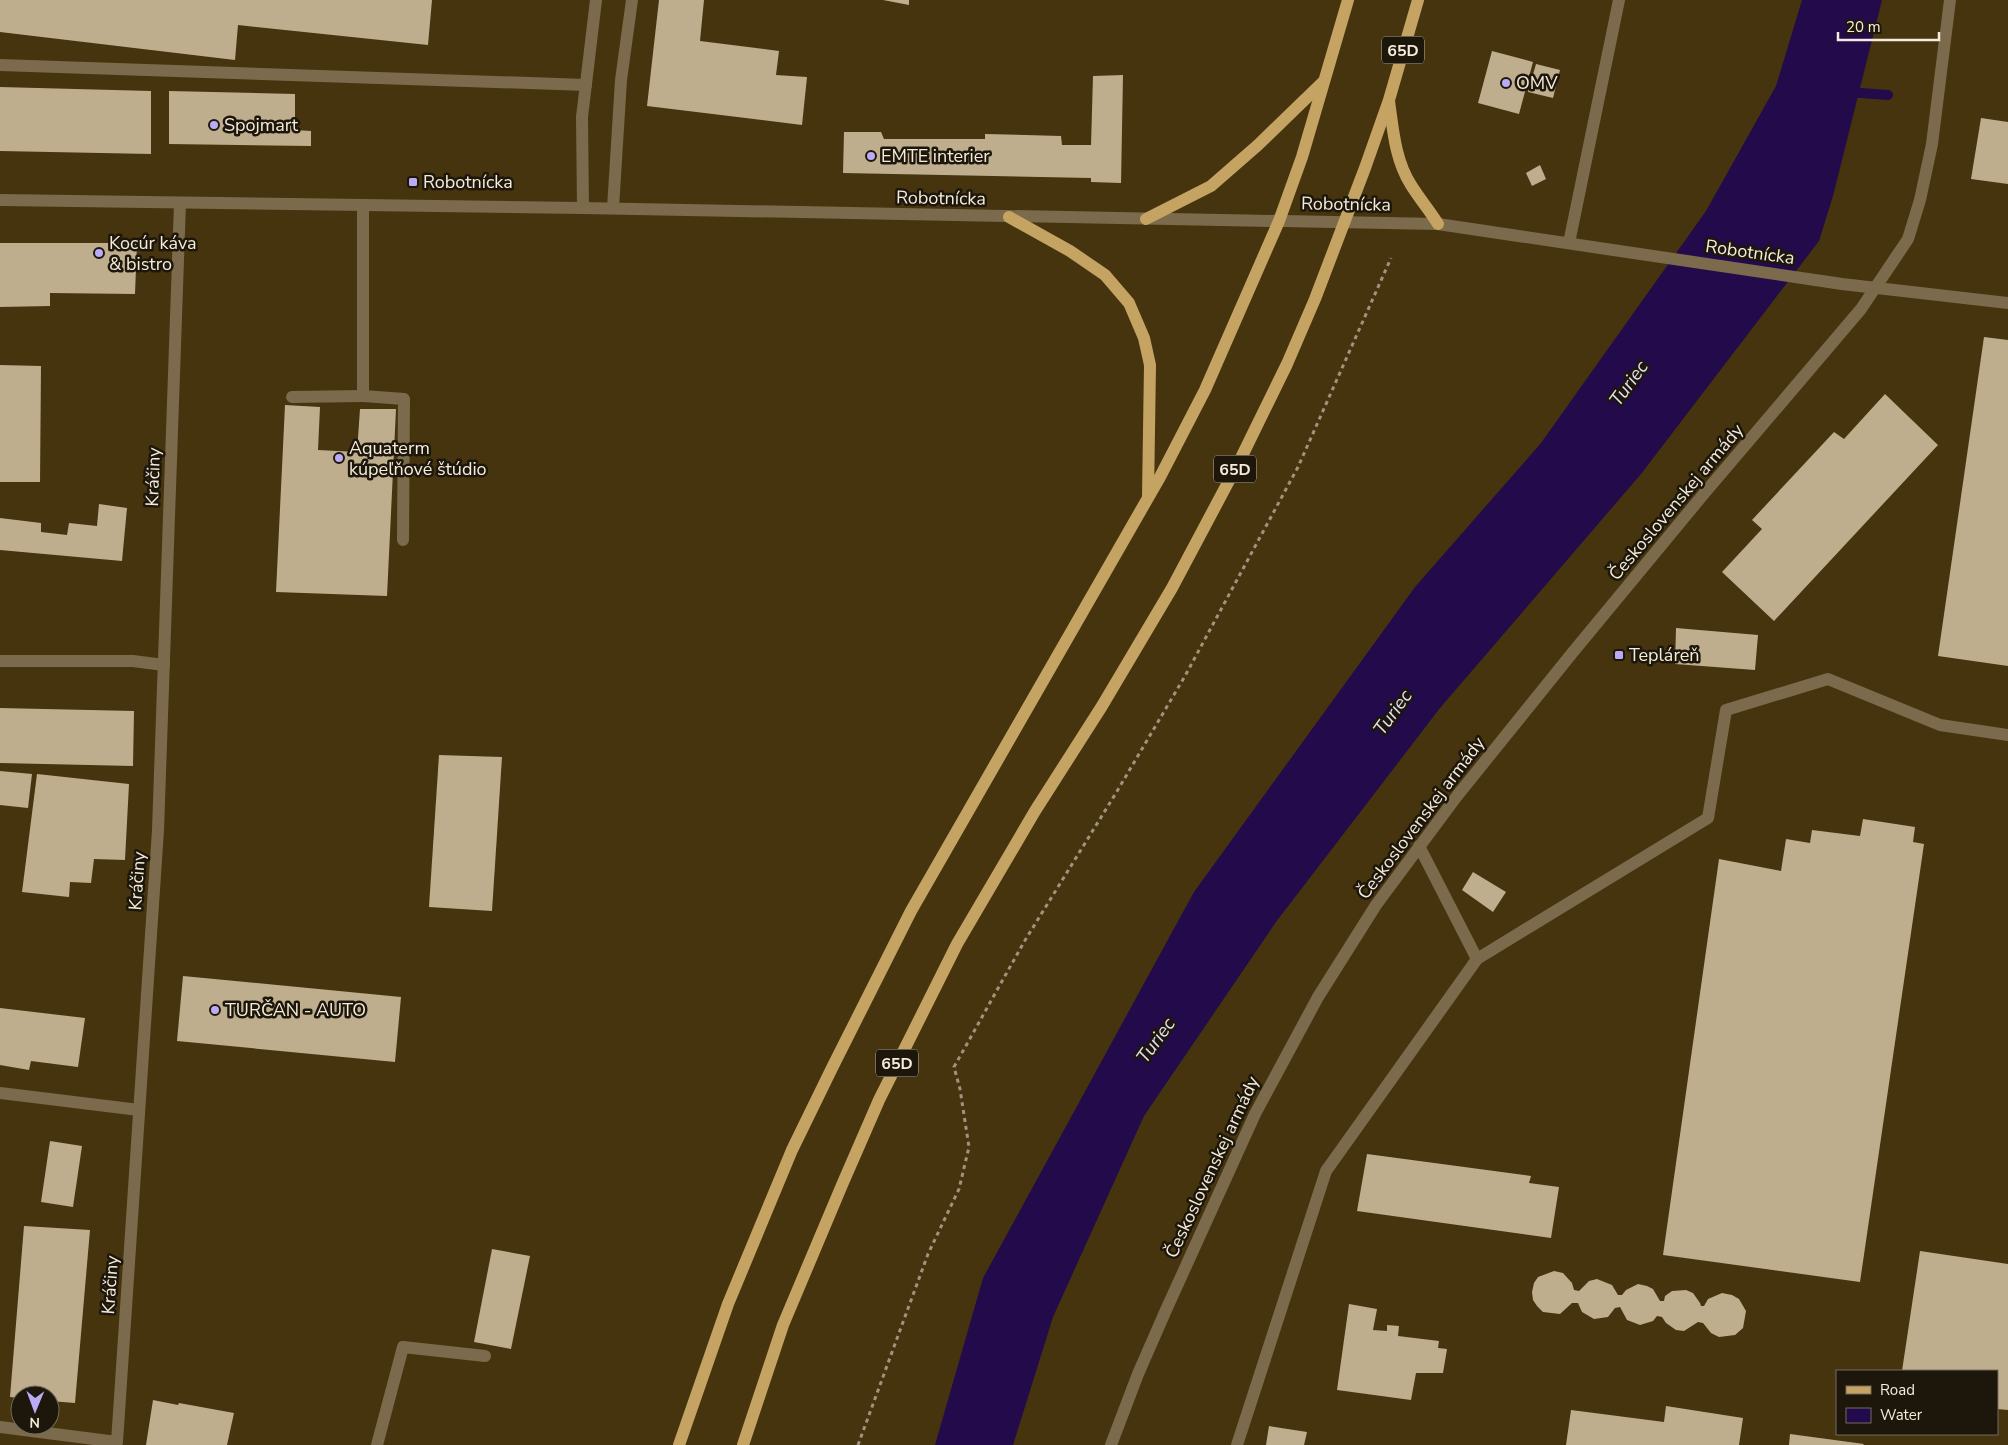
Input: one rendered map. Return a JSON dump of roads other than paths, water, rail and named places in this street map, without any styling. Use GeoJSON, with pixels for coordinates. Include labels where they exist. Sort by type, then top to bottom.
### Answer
{"type":"FeatureCollection","features":[{"type":"Feature","properties":{"kind":"main road"},"geometry":{"type":"LineString","coordinates":[[680,1445],[728,1304],[792,1150],[832,1068],[911,911],[1148,497],[1205,390],[1279,221],[1302,157],[1348,0]]}},
{"type":"Feature","properties":{"kind":"main road","name":"65D"},"geometry":{"type":"LineString","coordinates":[[743,1445],[783,1325],[879,1100],[957,944],[1035,811],[1102,706],[1172,588],[1236,467],[1294,348],[1315,299],[1365,168],[1389,100],[1418,0]]}},
{"type":"Feature","properties":{"kind":"main road"},"geometry":{"type":"LineString","coordinates":[[1146,219],[1211,186],[1258,145],[1325,80]]}},
{"type":"Feature","properties":{"kind":"main road"},"geometry":{"type":"LineString","coordinates":[[1389,100],[1396,147],[1401,164],[1410,184],[1438,224]]}},
{"type":"Feature","properties":{"kind":"main road"},"geometry":{"type":"LineString","coordinates":[[1009,217],[1070,251],[1105,275],[1129,303],[1144,338],[1150,365],[1148,497]]}},
{"type":"Feature","properties":{"kind":"street"},"geometry":{"type":"LineString","coordinates":[[583,208],[582,117],[596,0]]}},
{"type":"Feature","properties":{"kind":"street"},"geometry":{"type":"LineString","coordinates":[[613,208],[621,80],[632,0]]}},
{"type":"Feature","properties":{"kind":"street"},"geometry":{"type":"LineString","coordinates":[[1570,243],[1620,0]]}},
{"type":"Feature","properties":{"kind":"street"},"geometry":{"type":"LineString","coordinates":[[1878,286],[1908,239],[1920,200],[1932,144],[1950,0]]}},
{"type":"Feature","properties":{"kind":"street"},"geometry":{"type":"LineString","coordinates":[[0,65],[586,85]]}},
{"type":"Feature","properties":{"kind":"street","name":"Robotnícka"},"geometry":{"type":"LineString","coordinates":[[0,200],[613,208],[1438,224],[1842,284],[1878,286],[2008,303]]}},
{"type":"Feature","properties":{"kind":"street","name":"Kráčiny"},"geometry":{"type":"LineString","coordinates":[[0,1427],[117,1444],[158,830],[180,203]]}},
{"type":"Feature","properties":{"kind":"street"},"geometry":{"type":"LineString","coordinates":[[363,205],[363,396]]}},
{"type":"Feature","properties":{"kind":"street","name":"Československej armády"},"geometry":{"type":"LineString","coordinates":[[1112,1445],[1138,1374],[1255,1114],[1318,997],[1376,905],[1456,796],[1702,496],[1861,309],[1878,286]]}},
{"type":"Feature","properties":{"kind":"street"},"geometry":{"type":"LineString","coordinates":[[292,397],[363,396],[404,399],[403,540]]}},
{"type":"Feature","properties":{"kind":"street"},"geometry":{"type":"LineString","coordinates":[[0,661],[133,662],[164,665]]}},
{"type":"Feature","properties":{"kind":"street"},"geometry":{"type":"LineString","coordinates":[[1237,1445],[1326,1171],[1476,959],[1708,818],[1726,710],[1828,679],[1940,725],[2008,735]]}},
{"type":"Feature","properties":{"kind":"street"},"geometry":{"type":"LineString","coordinates":[[1419,846],[1476,959]]}},
{"type":"Feature","properties":{"kind":"street"},"geometry":{"type":"LineString","coordinates":[[0,1093],[139,1110]]}},
{"type":"Feature","properties":{"kind":"street"},"geometry":{"type":"LineString","coordinates":[[378,1445],[403,1347],[485,1356]]}},
{"type":"Feature","properties":{"kind":"water","name":"Turiec"},"geometry":{"type":"Polygon","coordinates":[[[1802,0],[1882,0],[1833,196],[1819,241],[1641,474],[1440,708],[1276,922],[1144,1116],[1053,1317],[1013,1445],[935,1445],[983,1278],[1194,892],[1415,587],[1541,443],[1706,211],[1776,86],[1802,0]]]}},
{"type":"Feature","properties":{"kind":"waterway"},"geometry":{"type":"LineString","coordinates":[[1847,92],[1888,95]]}},
{"type":"Feature","properties":{"kind":"place","name":"OMV"},"geometry":{"type":"Point","coordinates":[1506,83]}},
{"type":"Feature","properties":{"kind":"place","name":"Spojmart"},"geometry":{"type":"Point","coordinates":[214,125]}},
{"type":"Feature","properties":{"kind":"place","name":"EMTE interier"},"geometry":{"type":"Point","coordinates":[871,156]}},
{"type":"Feature","properties":{"kind":"place","name":"Robotnícka"},"geometry":{"type":"Point","coordinates":[413,182]}},
{"type":"Feature","properties":{"kind":"place","name":"Kocúr káva & bistro"},"geometry":{"type":"Point","coordinates":[99,253]}},
{"type":"Feature","properties":{"kind":"place","name":"Aquaterm kúpeľňové štúdio"},"geometry":{"type":"Point","coordinates":[339,458]}},
{"type":"Feature","properties":{"kind":"place","name":"Tepláreň"},"geometry":{"type":"Point","coordinates":[1619,655]}},
{"type":"Feature","properties":{"kind":"place","name":"TURČAN - AUTO"},"geometry":{"type":"Point","coordinates":[215,1010]}}]}
